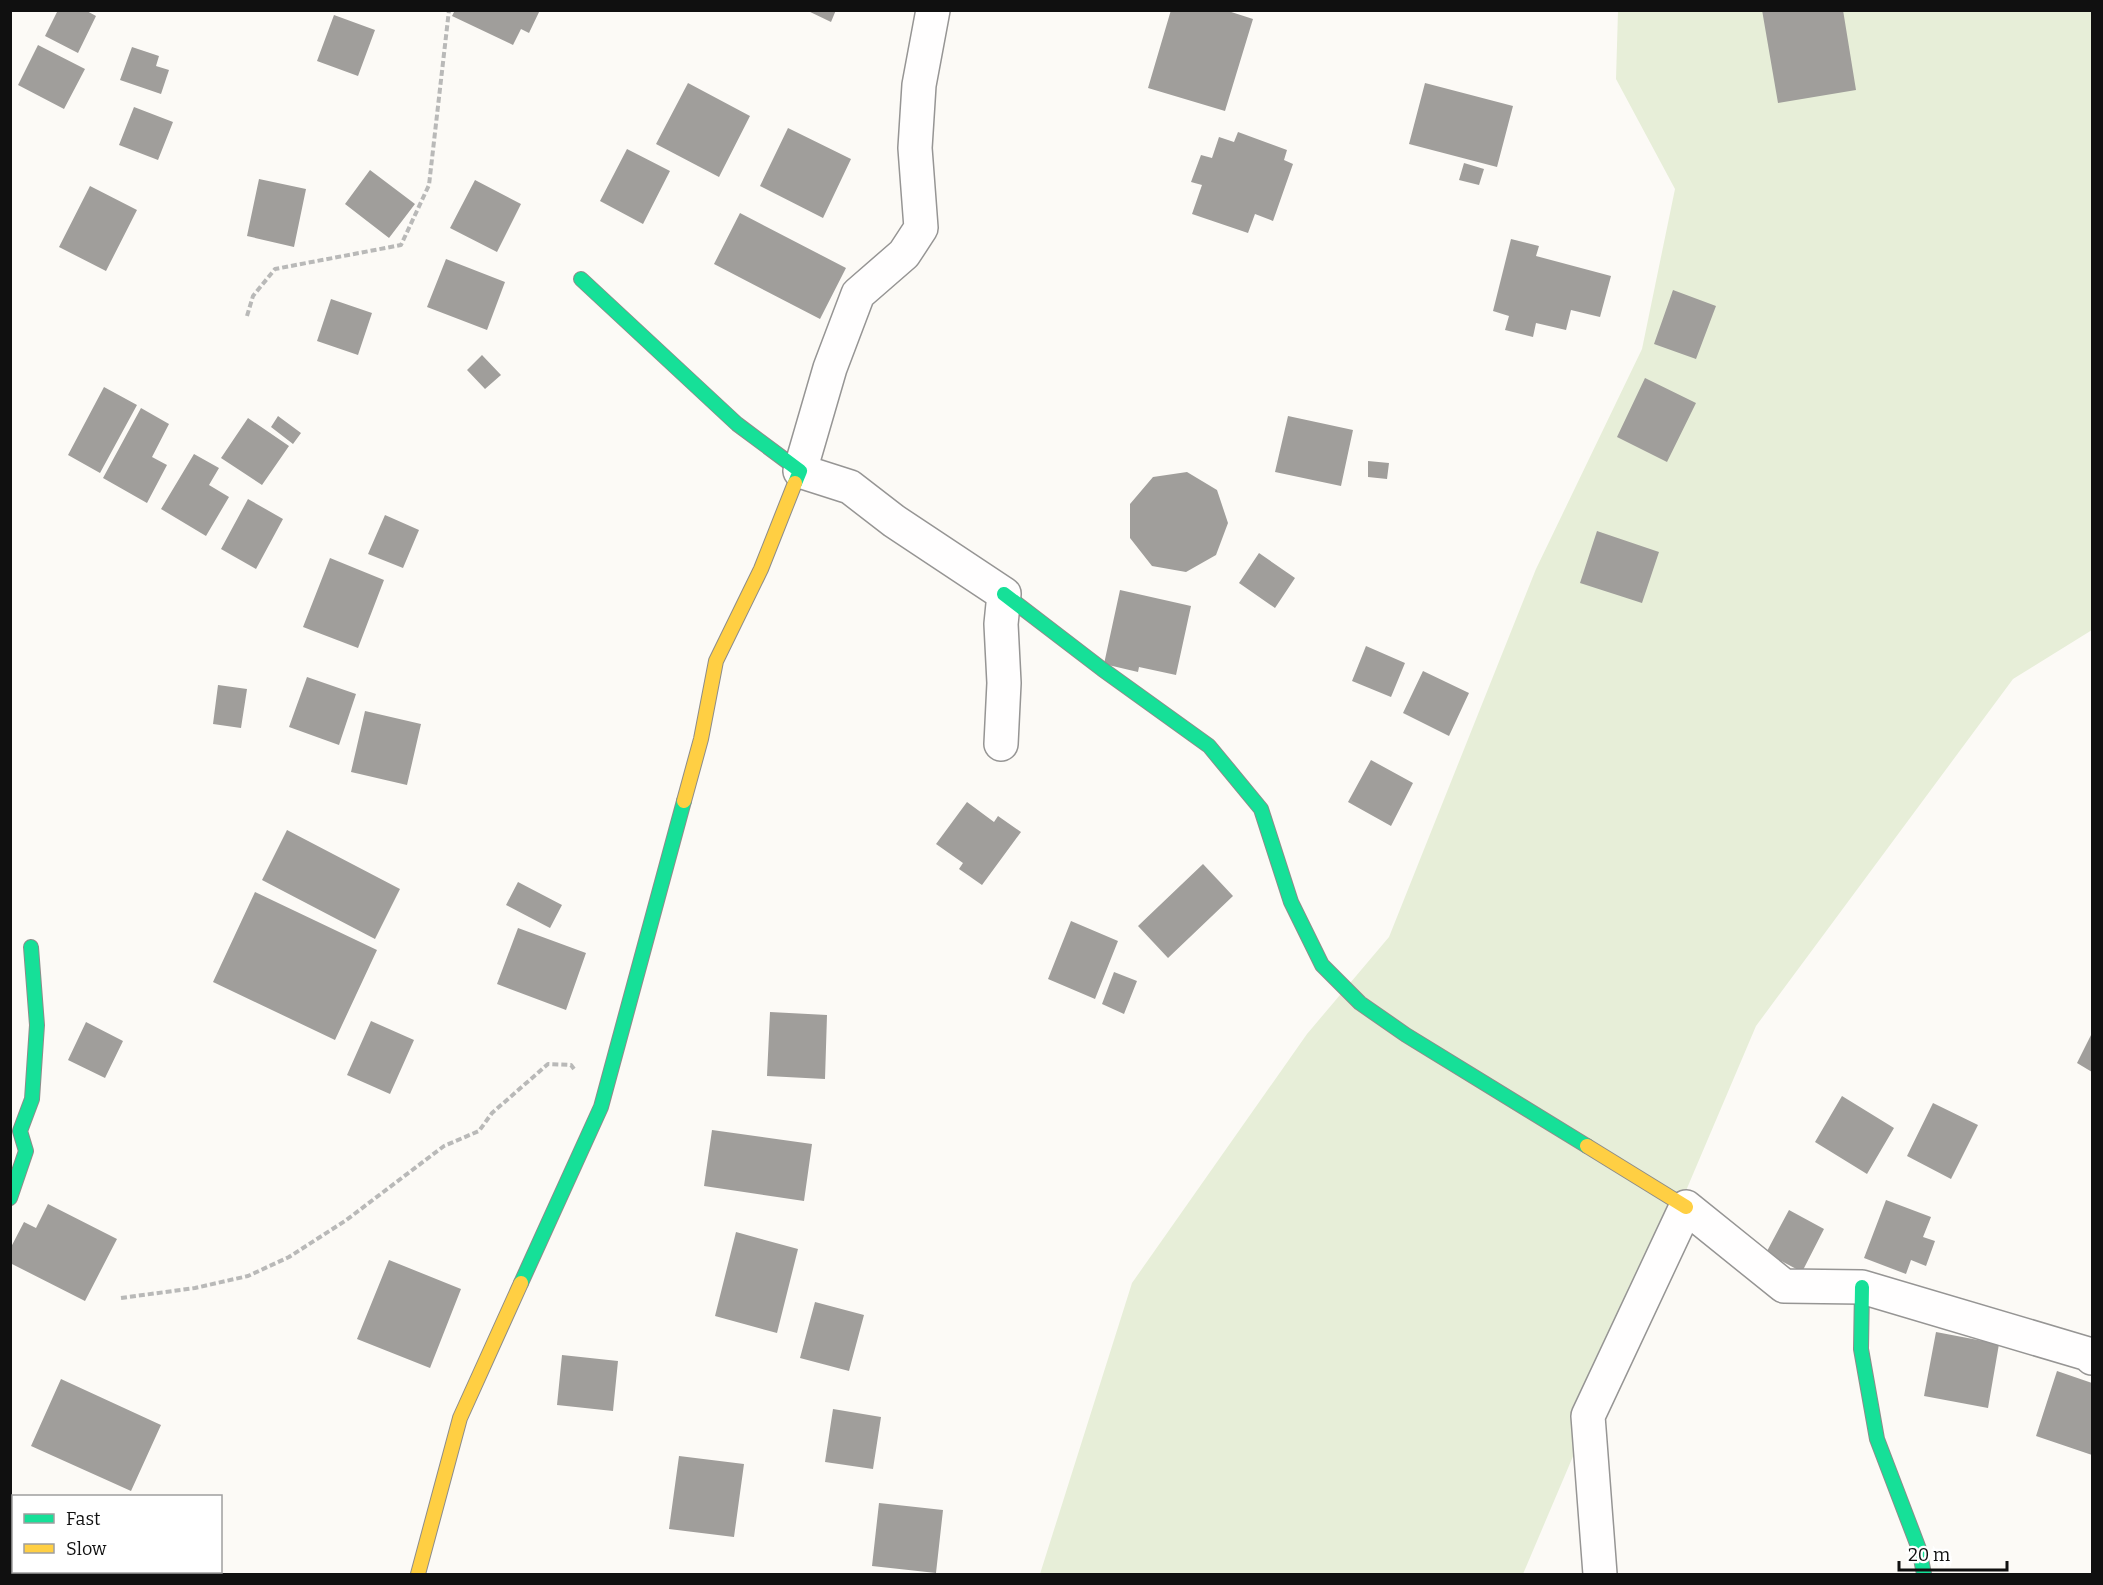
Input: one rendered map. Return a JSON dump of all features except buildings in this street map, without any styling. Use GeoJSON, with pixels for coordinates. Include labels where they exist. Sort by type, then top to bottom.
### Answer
{"type":"FeatureCollection","features":[{"type":"Feature","properties":{"kind":"street"},"geometry":{"type":"LineString","coordinates":[[418,1575],[460,1418],[601,1107],[701,739],[716,661],[761,569],[800,471],[830,368],[858,294],[904,254],[921,228],[915,148],[919,85],[933,10]]}},
{"type":"Feature","properties":{"kind":"street"},"geometry":{"type":"LineString","coordinates":[[581,279],[737,424],[800,471],[850,487],[894,521],[1004,594],[1102,669],[1209,746],[1261,809],[1291,902],[1322,965],[1360,1003],[1406,1035],[1686,1207],[1784,1286],[1862,1287],[2088,1354],[2092,1358]]}},
{"type":"Feature","properties":{"kind":"street"},"geometry":{"type":"LineString","coordinates":[[1001,744],[1004,683],[1001,624],[1004,594]]}},
{"type":"Feature","properties":{"kind":"street"},"geometry":{"type":"LineString","coordinates":[[10,1197],[26,1151],[20,1131],[32,1099],[37,1026],[31,947]]}},
{"type":"Feature","properties":{"kind":"street"},"geometry":{"type":"LineString","coordinates":[[1600,1575],[1588,1416],[1686,1207]]}},
{"type":"Feature","properties":{"kind":"street"},"geometry":{"type":"LineString","coordinates":[[1862,1287],[1861,1349],[1877,1439],[1919,1549],[1924,1575]]}},
{"type":"Feature","properties":{"kind":"path"},"geometry":{"type":"LineString","coordinates":[[248,316],[253,296],[275,270],[401,245],[429,185],[449,10]]}},
{"type":"Feature","properties":{"kind":"path"},"geometry":{"type":"LineString","coordinates":[[121,1298],[195,1288],[248,1276],[289,1257],[345,1221],[444,1146],[479,1131],[492,1113],[548,1064],[571,1065],[601,1107]]}},
{"type":"Feature","properties":{"kind":"green space"},"geometry":{"type":"Polygon","coordinates":[[[1618,11],[2092,11],[2092,630],[2013,679],[1756,1026],[1523,1574],[1040,1574],[1132,1283],[1307,1034],[1389,937],[1536,569],[1642,349],[1675,189],[1616,79],[1618,11]]]}},
{"type":"Feature","properties":{"kind":"traffic: fast"},"geometry":{"type":"LineString","coordinates":[[581,279],[737,424],[800,471],[795,483]]}},
{"type":"Feature","properties":{"kind":"traffic: fast"},"geometry":{"type":"LineString","coordinates":[[1004,594],[1102,669],[1209,746],[1261,809],[1291,902],[1322,965],[1360,1003],[1406,1035],[1587,1146]]}},
{"type":"Feature","properties":{"kind":"traffic: fast"},"geometry":{"type":"LineString","coordinates":[[521,1283],[601,1107],[684,801]]}},
{"type":"Feature","properties":{"kind":"traffic: fast"},"geometry":{"type":"LineString","coordinates":[[10,1198],[26,1151],[20,1131],[32,1099],[37,1025],[31,947]]}},
{"type":"Feature","properties":{"kind":"traffic: fast"},"geometry":{"type":"LineString","coordinates":[[1862,1287],[1861,1349],[1877,1439],[1919,1549],[1924,1574]]}},
{"type":"Feature","properties":{"kind":"traffic: slow"},"geometry":{"type":"LineString","coordinates":[[684,801],[701,739],[716,661],[761,569],[795,483]]}},
{"type":"Feature","properties":{"kind":"traffic: slow"},"geometry":{"type":"LineString","coordinates":[[1587,1146],[1686,1207]]}},
{"type":"Feature","properties":{"kind":"traffic: slow"},"geometry":{"type":"LineString","coordinates":[[418,1574],[460,1418],[521,1283]]}}]}
